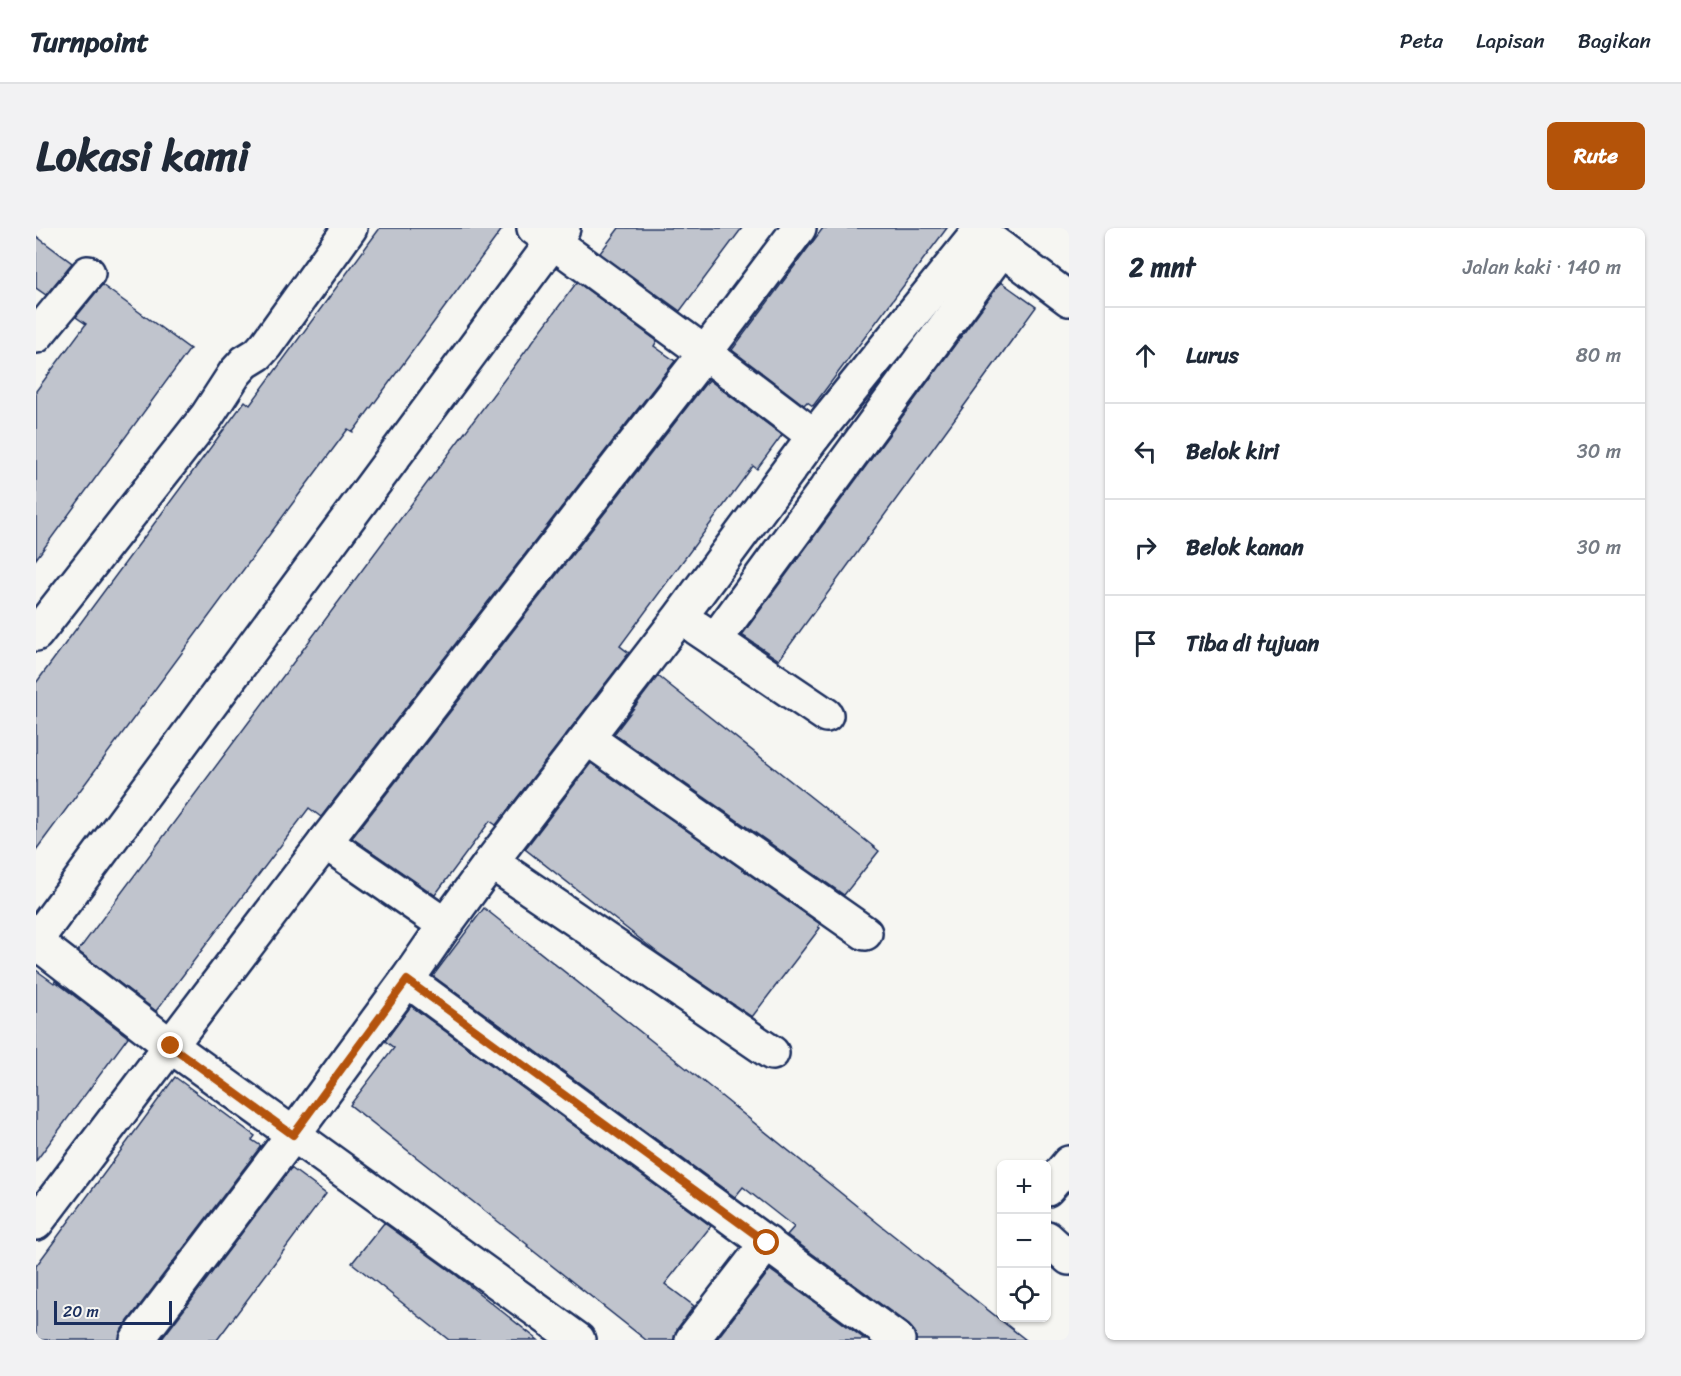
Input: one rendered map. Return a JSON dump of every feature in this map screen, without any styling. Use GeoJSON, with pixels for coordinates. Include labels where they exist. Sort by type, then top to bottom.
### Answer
{"type":"FeatureCollection","features":[{"type":"Feature","properties":{"kind":"street"},"geometry":{"type":"LineString","coordinates":[[36,634],[207,416],[235,373],[266,345],[350,228]]}},
{"type":"Feature","properties":{"kind":"street"},"geometry":{"type":"LineString","coordinates":[[36,1223],[325,842],[800,228]]}},
{"type":"Feature","properties":{"kind":"street"},"geometry":{"type":"LineString","coordinates":[[578,1340],[171,1046],[36,941],[550,233],[814,436]]}},
{"type":"Feature","properties":{"kind":"street"},"geometry":{"type":"LineString","coordinates":[[988,236],[1069,299]]}},
{"type":"Feature","properties":{"kind":"street"},"geometry":{"type":"LineString","coordinates":[[137,1340],[293,1135],[491,862],[680,617],[814,436],[988,236]]}},
{"type":"Feature","properties":{"kind":"street"},"geometry":{"type":"LineString","coordinates":[[715,640],[988,236]]}},
{"type":"Feature","properties":{"kind":"street"},"geometry":{"type":"LineString","coordinates":[[40,324],[88,273]]}},
{"type":"Feature","properties":{"kind":"street"},"geometry":{"type":"LineString","coordinates":[[680,617],[826,715]]}},
{"type":"Feature","properties":{"kind":"street"},"geometry":{"type":"LineString","coordinates":[[587,738],[865,933]]}},
{"type":"Feature","properties":{"kind":"street"},"geometry":{"type":"LineString","coordinates":[[325,842],[445,925]]}},
{"type":"Feature","properties":{"kind":"street"},"geometry":{"type":"LineString","coordinates":[[491,862],[772,1053]]}},
{"type":"Feature","properties":{"kind":"street"},"geometry":{"type":"LineString","coordinates":[[407,980],[898,1340]]}},
{"type":"Feature","properties":{"kind":"street"},"geometry":{"type":"LineString","coordinates":[[1051,1184],[1069,1163]]}},
{"type":"Feature","properties":{"kind":"street"},"geometry":{"type":"LineString","coordinates":[[1051,1242],[1069,1258]]}},
{"type":"Feature","properties":{"kind":"street"},"geometry":{"type":"LineString","coordinates":[[692,1340],[767,1243]]}},
{"type":"Feature","properties":{"kind":"building"},"geometry":{"type":"Polygon","coordinates":[[[380,228],[503,228],[353,432],[348,429],[36,850],[36,683],[245,401],[250,405],[380,228]]]}},
{"type":"Feature","properties":{"kind":"building"},"geometry":{"type":"Polygon","coordinates":[[[619,228],[742,228],[680,311],[600,253],[619,228]]]}},
{"type":"Feature","properties":{"kind":"building"},"geometry":{"type":"Polygon","coordinates":[[[823,228],[947,228],[813,406],[807,402],[804,405],[732,350],[823,228]]]}},
{"type":"Feature","properties":{"kind":"building"},"geometry":{"type":"Polygon","coordinates":[[[36,236],[72,263],[46,295],[36,288],[36,236]]]}},
{"type":"Feature","properties":{"kind":"building"},"geometry":{"type":"Polygon","coordinates":[[[577,282],[657,341],[654,346],[675,361],[321,817],[309,808],[156,1011],[78,951],[577,282]]]}},
{"type":"Feature","properties":{"kind":"building"},"geometry":{"type":"Polygon","coordinates":[[[1001,282],[1036,307],[779,660],[742,635],[1001,282]]]}},
{"type":"Feature","properties":{"kind":"building"},"geometry":{"type":"Polygon","coordinates":[[[102,285],[190,349],[36,559],[36,391],[86,324],[76,317],[102,285]]]}},
{"type":"Feature","properties":{"kind":"building"},"geometry":{"type":"Polygon","coordinates":[[[709,380],[782,435],[757,469],[753,466],[620,646],[629,653],[496,825],[490,821],[435,895],[352,838],[709,380]]]}},
{"type":"Feature","properties":{"kind":"building"},"geometry":{"type":"Polygon","coordinates":[[[658,676],[879,851],[844,895],[614,734],[658,676]]]}},
{"type":"Feature","properties":{"kind":"building"},"geometry":{"type":"Polygon","coordinates":[[[591,763],[820,924],[818,927],[820,928],[752,1017],[658,953],[525,849],[591,763]]]}},
{"type":"Feature","properties":{"kind":"building"},"geometry":{"type":"Polygon","coordinates":[[[484,908],[997,1317],[997,1322],[1003,1322],[1026,1340],[916,1340],[915,1332],[909,1325],[787,1235],[794,1227],[743,1187],[735,1197],[433,976],[484,908]]]}},
{"type":"Feature","properties":{"kind":"building"},"geometry":{"type":"Polygon","coordinates":[[[36,970],[54,983],[55,981],[128,1037],[36,1161],[36,970]]]}},
{"type":"Feature","properties":{"kind":"building"},"geometry":{"type":"Polygon","coordinates":[[[411,1006],[711,1226],[665,1284],[694,1306],[677,1329],[674,1340],[646,1340],[350,1105],[394,1048],[385,1041],[411,1006]]]}},
{"type":"Feature","properties":{"kind":"building"},"geometry":{"type":"Polygon","coordinates":[[[175,1077],[255,1136],[252,1140],[261,1146],[122,1329],[119,1340],[36,1340],[36,1266],[175,1077]]]}},
{"type":"Feature","properties":{"kind":"building"},"geometry":{"type":"Polygon","coordinates":[[[291,1168],[326,1194],[217,1340],[161,1340],[291,1168]]]}},
{"type":"Feature","properties":{"kind":"building"},"geometry":{"type":"Polygon","coordinates":[[[384,1223],[456,1275],[538,1340],[449,1340],[352,1263],[384,1223]]]}},
{"type":"Feature","properties":{"kind":"building"},"geometry":{"type":"Polygon","coordinates":[[[770,1270],[866,1340],[716,1340],[770,1270]]]}},
{"type":"Feature","properties":{"kind":"route"},"geometry":{"type":"LineString","coordinates":[[171,1046],[293,1135],[407,980],[767,1243]]}}]}
